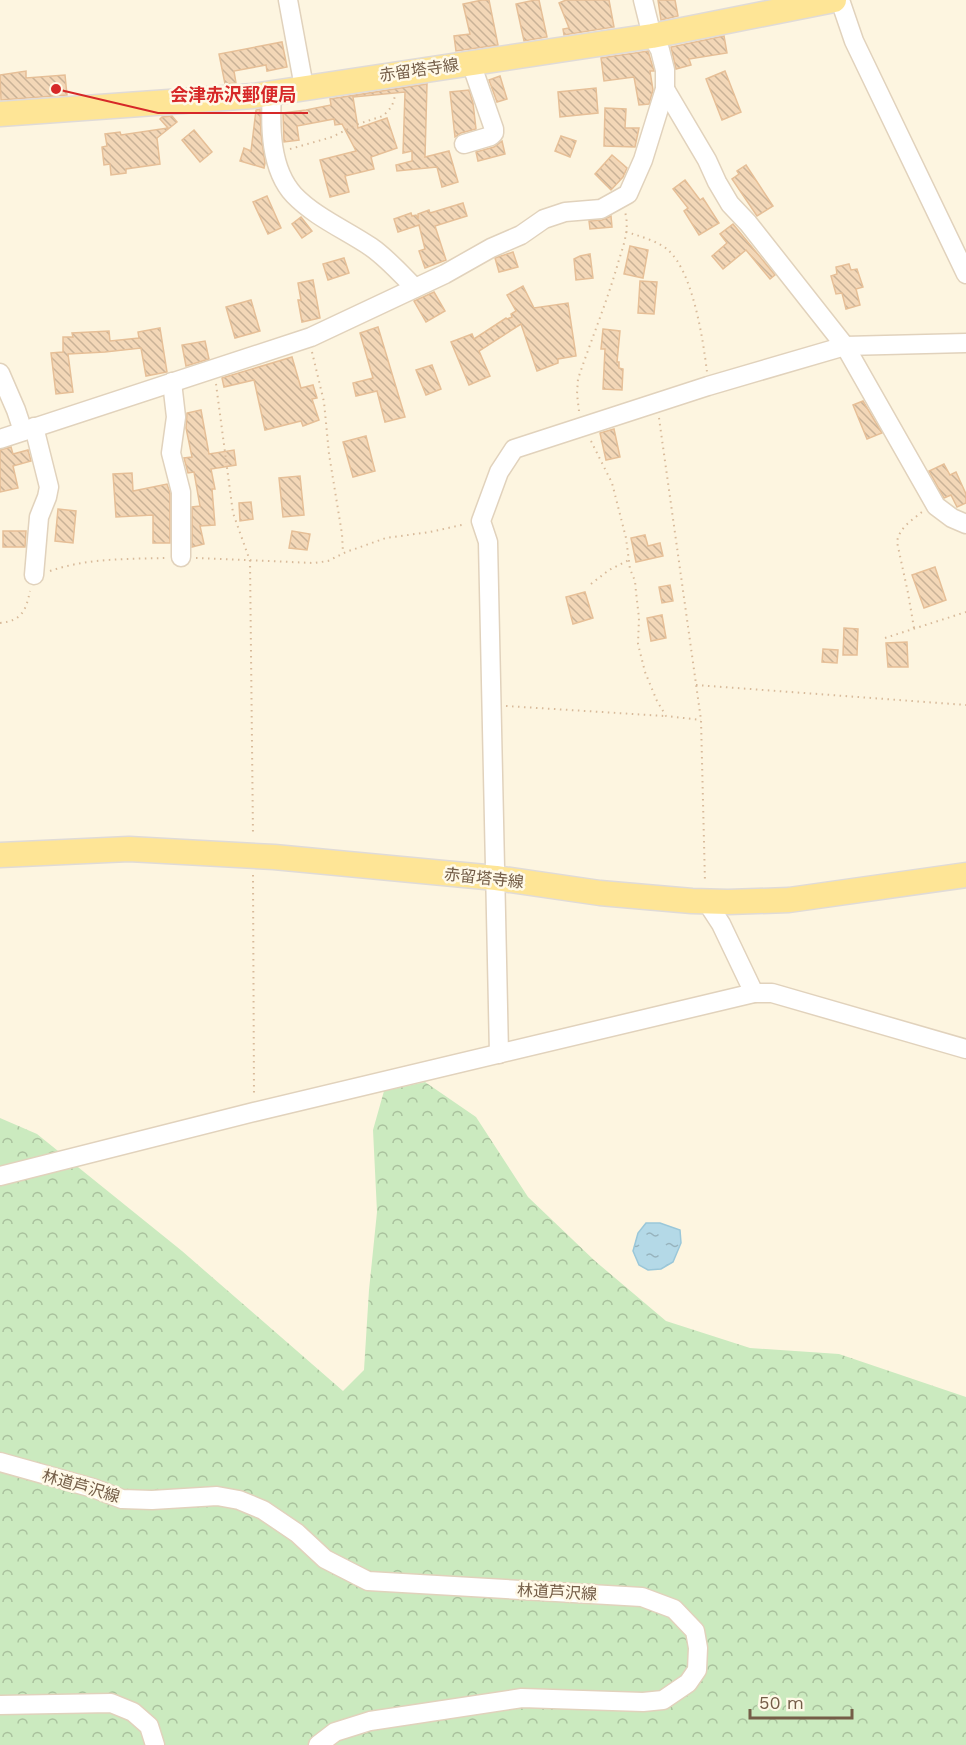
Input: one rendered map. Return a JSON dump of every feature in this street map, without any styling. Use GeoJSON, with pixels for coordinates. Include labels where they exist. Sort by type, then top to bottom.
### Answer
{"type":"FeatureCollection","features":[{"type":"Feature","properties":{"kind":"main road","name":"赤留塔寺線"},"geometry":{"type":"LineString","coordinates":[[0,114],[253,96],[652,36],[834,0]]}},
{"type":"Feature","properties":{"kind":"main road","name":"赤留塔寺線"},"geometry":{"type":"LineString","coordinates":[[0,855],[129,849],[274,857],[496,879],[600,892],[728,902],[789,900],[966,875]]}},
{"type":"Feature","properties":{"kind":"street"},"geometry":{"type":"LineString","coordinates":[[288,0],[304,87]]}},
{"type":"Feature","properties":{"kind":"street"},"geometry":{"type":"LineString","coordinates":[[0,439],[311,337],[520,235],[544,219],[565,212],[601,209],[628,194],[665,89],[665,70],[660,50],[652,36],[644,0]]}},
{"type":"Feature","properties":{"kind":"street"},"geometry":{"type":"LineString","coordinates":[[840,0],[854,41],[966,274]]}},
{"type":"Feature","properties":{"kind":"street"},"geometry":{"type":"LineString","coordinates":[[464,144],[494,133],[471,63]]}},
{"type":"Feature","properties":{"kind":"street"},"geometry":{"type":"LineString","coordinates":[[665,89],[730,204],[845,346],[934,503],[952,518],[966,524]]}},
{"type":"Feature","properties":{"kind":"street"},"geometry":{"type":"LineString","coordinates":[[272,93],[272,132],[278,165],[293,194],[305,205],[372,247],[415,288]]}},
{"type":"Feature","properties":{"kind":"street"},"geometry":{"type":"LineString","coordinates":[[499,1054],[488,542],[481,521],[499,472],[507,458],[514,449],[582,426],[845,346],[966,344]]}},
{"type":"Feature","properties":{"kind":"street"},"geometry":{"type":"LineString","coordinates":[[0,373],[16,410],[29,429],[48,487],[47,497],[39,517],[34,575]]}},
{"type":"Feature","properties":{"kind":"street"},"geometry":{"type":"LineString","coordinates":[[172,382],[176,417],[171,453],[181,492],[181,557]]}},
{"type":"Feature","properties":{"kind":"street"},"geometry":{"type":"LineString","coordinates":[[706,901],[721,924],[754,993]]}},
{"type":"Feature","properties":{"kind":"street"},"geometry":{"type":"LineString","coordinates":[[0,1176],[254,1112],[754,993],[772,993],[966,1049]]}},
{"type":"Feature","properties":{"kind":"street","name":"林道芦沢線"},"geometry":{"type":"LineString","coordinates":[[0,1462],[93,1488],[122,1499],[152,1500],[217,1496],[239,1500],[263,1510],[297,1533],[325,1559],[368,1581],[642,1597],[674,1609],[695,1631],[698,1648],[697,1670],[688,1683],[663,1700],[643,1702],[522,1698],[370,1721],[334,1732],[318,1745]]}},
{"type":"Feature","properties":{"kind":"street"},"geometry":{"type":"LineString","coordinates":[[0,1705],[111,1703],[133,1712],[148,1726],[155,1745]]}},
{"type":"Feature","properties":{"kind":"path"},"geometry":{"type":"LineString","coordinates":[[276,153],[332,137],[358,124],[383,116],[396,94],[397,74]]}},
{"type":"Feature","properties":{"kind":"path"},"geometry":{"type":"LineString","coordinates":[[618,200],[625,213],[626,231],[610,291],[578,379],[577,394],[582,426],[612,483],[626,538],[636,592],[640,655],[652,691],[666,716]]}},
{"type":"Feature","properties":{"kind":"path"},"geometry":{"type":"LineString","coordinates":[[626,231],[659,244],[667,249],[679,263],[697,313],[708,386]]}},
{"type":"Feature","properties":{"kind":"path"},"geometry":{"type":"LineString","coordinates":[[311,337],[325,408],[343,554]]}},
{"type":"Feature","properties":{"kind":"path"},"geometry":{"type":"LineString","coordinates":[[214,368],[233,513],[250,561],[254,1112]]}},
{"type":"Feature","properties":{"kind":"path"},"geometry":{"type":"LineString","coordinates":[[657,403],[701,720],[706,901]]}},
{"type":"Feature","properties":{"kind":"path"},"geometry":{"type":"LineString","coordinates":[[914,628],[897,542],[898,536],[908,522],[934,503]]}},
{"type":"Feature","properties":{"kind":"path"},"geometry":{"type":"LineString","coordinates":[[0,623],[16,620],[25,612],[34,575],[62,567],[107,560],[181,557],[314,563],[328,561],[386,538],[430,532],[481,521]]}},
{"type":"Feature","properties":{"kind":"path"},"geometry":{"type":"LineString","coordinates":[[591,584],[609,570],[629,560]]}},
{"type":"Feature","properties":{"kind":"path"},"geometry":{"type":"LineString","coordinates":[[885,638],[966,612]]}},
{"type":"Feature","properties":{"kind":"path"},"geometry":{"type":"LineString","coordinates":[[696,685],[966,705]]}},
{"type":"Feature","properties":{"kind":"path"},"geometry":{"type":"LineString","coordinates":[[492,705],[701,720]]}},
{"type":"Feature","properties":{"kind":"green space"},"geometry":{"type":"Polygon","coordinates":[[[425,1082],[476,1117],[528,1197],[595,1261],[666,1321],[750,1348],[839,1354],[966,1397],[966,1745],[0,1745],[0,1118],[37,1134],[182,1251],[343,1391],[364,1370],[377,1212],[373,1130],[384,1091],[425,1082]]]}},
{"type":"Feature","properties":{"kind":"water"},"geometry":{"type":"Polygon","coordinates":[[[646,1223],[660,1223],[680,1230],[681,1243],[673,1262],[661,1269],[648,1270],[639,1265],[633,1251],[638,1233],[646,1223]]]}},
{"type":"Feature","properties":{"kind":"building"},"geometry":{"type":"Polygon","coordinates":[[[489,0],[498,45],[456,51],[454,36],[470,34],[463,4],[489,0]]]}},
{"type":"Feature","properties":{"kind":"building"},"geometry":{"type":"Polygon","coordinates":[[[539,0],[547,37],[524,41],[516,4],[539,0]]]}},
{"type":"Feature","properties":{"kind":"building"},"geometry":{"type":"Polygon","coordinates":[[[566,0],[609,0],[614,27],[564,35],[563,29],[569,28],[559,3],[566,0]]]}},
{"type":"Feature","properties":{"kind":"building"},"geometry":{"type":"Polygon","coordinates":[[[658,0],[675,0],[678,16],[661,20],[658,0]]]}},
{"type":"Feature","properties":{"kind":"building"},"geometry":{"type":"Polygon","coordinates":[[[724,36],[727,53],[689,59],[691,65],[676,69],[671,47],[724,36]]]}},
{"type":"Feature","properties":{"kind":"building"},"geometry":{"type":"Polygon","coordinates":[[[282,42],[287,67],[267,71],[266,65],[234,71],[236,83],[225,84],[219,54],[282,42]]]}},
{"type":"Feature","properties":{"kind":"building"},"geometry":{"type":"Polygon","coordinates":[[[648,51],[654,71],[650,71],[653,90],[649,104],[639,105],[634,77],[604,81],[601,58],[648,51]]]}},
{"type":"Feature","properties":{"kind":"building"},"geometry":{"type":"Polygon","coordinates":[[[26,71],[26,78],[65,75],[67,95],[1,100],[0,75],[26,71]]]}},
{"type":"Feature","properties":{"kind":"building"},"geometry":{"type":"Polygon","coordinates":[[[725,71],[741,112],[722,120],[706,79],[725,71]]]}},
{"type":"Feature","properties":{"kind":"building"},"geometry":{"type":"Polygon","coordinates":[[[500,76],[507,99],[497,102],[489,80],[500,76]]]}},
{"type":"Feature","properties":{"kind":"building"},"geometry":{"type":"Polygon","coordinates":[[[427,84],[425,157],[449,151],[458,182],[442,187],[437,167],[397,171],[396,165],[412,161],[412,151],[403,153],[405,92],[353,97],[358,128],[387,118],[397,148],[371,157],[374,169],[345,176],[349,192],[330,197],[320,160],[356,151],[342,124],[335,125],[334,119],[297,126],[299,140],[284,142],[283,113],[331,105],[330,99],[427,84]]]}},
{"type":"Feature","properties":{"kind":"building"},"geometry":{"type":"Polygon","coordinates":[[[596,88],[598,113],[560,117],[558,92],[596,88]]]}},
{"type":"Feature","properties":{"kind":"building"},"geometry":{"type":"Polygon","coordinates":[[[469,90],[476,129],[455,137],[450,92],[469,90]]]}},
{"type":"Feature","properties":{"kind":"building"},"geometry":{"type":"Polygon","coordinates":[[[605,108],[626,109],[625,128],[639,128],[635,147],[604,146],[605,108]]]}},
{"type":"Feature","properties":{"kind":"building"},"geometry":{"type":"Polygon","coordinates":[[[260,109],[264,168],[240,161],[244,148],[251,151],[256,110],[260,109]]]}},
{"type":"Feature","properties":{"kind":"building"},"geometry":{"type":"Polygon","coordinates":[[[172,116],[177,122],[157,138],[160,164],[126,169],[126,173],[111,175],[110,164],[104,165],[102,147],[107,146],[105,134],[120,132],[121,135],[168,128],[160,119],[172,116]]]}},
{"type":"Feature","properties":{"kind":"building"},"geometry":{"type":"Polygon","coordinates":[[[194,130],[212,152],[200,162],[182,140],[194,130]]]}},
{"type":"Feature","properties":{"kind":"building"},"geometry":{"type":"Polygon","coordinates":[[[561,136],[576,141],[570,157],[555,151],[561,136]]]}},
{"type":"Feature","properties":{"kind":"building"},"geometry":{"type":"Polygon","coordinates":[[[502,141],[505,154],[478,161],[476,152],[494,147],[502,141]]]}},
{"type":"Feature","properties":{"kind":"building"},"geometry":{"type":"Polygon","coordinates":[[[612,155],[627,168],[623,177],[611,190],[595,174],[612,155]]]}},
{"type":"Feature","properties":{"kind":"building"},"geometry":{"type":"Polygon","coordinates":[[[746,165],[773,206],[757,216],[732,179],[739,174],[737,171],[746,165]]]}},
{"type":"Feature","properties":{"kind":"building"},"geometry":{"type":"Polygon","coordinates":[[[685,180],[700,200],[703,198],[719,223],[699,235],[684,211],[688,208],[673,189],[685,180]]]}},
{"type":"Feature","properties":{"kind":"building"},"geometry":{"type":"Polygon","coordinates":[[[267,196],[281,228],[268,234],[253,202],[267,196]]]}},
{"type":"Feature","properties":{"kind":"building"},"geometry":{"type":"Polygon","coordinates":[[[463,203],[467,216],[435,226],[446,260],[425,268],[419,251],[425,249],[419,225],[398,232],[394,219],[411,213],[418,219],[418,214],[429,210],[430,213],[463,203]]]}},
{"type":"Feature","properties":{"kind":"building"},"geometry":{"type":"Polygon","coordinates":[[[611,216],[612,227],[590,229],[589,221],[602,220],[611,216]]]}},
{"type":"Feature","properties":{"kind":"building"},"geometry":{"type":"Polygon","coordinates":[[[301,217],[312,231],[302,238],[292,224],[301,217]]]}},
{"type":"Feature","properties":{"kind":"building"},"geometry":{"type":"Polygon","coordinates":[[[733,224],[775,275],[770,279],[746,250],[723,269],[712,256],[727,243],[720,234],[733,224]]]}},
{"type":"Feature","properties":{"kind":"building"},"geometry":{"type":"Polygon","coordinates":[[[630,246],[648,250],[643,278],[624,274],[630,246]]]}},
{"type":"Feature","properties":{"kind":"building"},"geometry":{"type":"Polygon","coordinates":[[[513,252],[518,267],[499,272],[495,258],[513,252]]]}},
{"type":"Feature","properties":{"kind":"building"},"geometry":{"type":"Polygon","coordinates":[[[590,254],[593,278],[576,280],[574,259],[590,254]]]}},
{"type":"Feature","properties":{"kind":"building"},"geometry":{"type":"Polygon","coordinates":[[[344,258],[349,273],[328,280],[323,264],[344,258]]]}},
{"type":"Feature","properties":{"kind":"building"},"geometry":{"type":"Polygon","coordinates":[[[849,264],[851,270],[857,269],[863,287],[856,289],[860,305],[846,309],[842,293],[836,294],[831,276],[837,274],[836,267],[849,264]]]}},
{"type":"Feature","properties":{"kind":"building"},"geometry":{"type":"Polygon","coordinates":[[[313,280],[320,318],[302,322],[298,283],[313,280]]]}},
{"type":"Feature","properties":{"kind":"building"},"geometry":{"type":"Polygon","coordinates":[[[640,281],[657,282],[654,314],[638,313],[640,281]]]}},
{"type":"Feature","properties":{"kind":"building"},"geometry":{"type":"Polygon","coordinates":[[[523,286],[534,308],[568,303],[576,356],[558,359],[558,363],[537,371],[521,324],[479,351],[490,376],[469,385],[451,342],[472,334],[474,339],[506,318],[512,317],[511,314],[516,311],[507,295],[523,286]]]}},
{"type":"Feature","properties":{"kind":"building"},"geometry":{"type":"Polygon","coordinates":[[[434,292],[445,311],[426,322],[414,301],[434,292]]]}},
{"type":"Feature","properties":{"kind":"building"},"geometry":{"type":"Polygon","coordinates":[[[251,300],[260,331],[235,338],[226,307],[251,300]]]}},
{"type":"Feature","properties":{"kind":"building"},"geometry":{"type":"Polygon","coordinates":[[[378,327],[405,417],[385,422],[377,391],[356,396],[353,383],[373,378],[360,333],[378,327]]]}},
{"type":"Feature","properties":{"kind":"building"},"geometry":{"type":"Polygon","coordinates":[[[160,328],[167,372],[146,376],[141,348],[68,354],[73,392],[56,394],[51,353],[63,352],[63,337],[73,337],[72,333],[109,331],[110,341],[139,338],[138,332],[160,328]]]}},
{"type":"Feature","properties":{"kind":"building"},"geometry":{"type":"Polygon","coordinates":[[[603,329],[620,331],[617,362],[619,362],[619,368],[623,369],[622,390],[603,389],[605,349],[601,349],[603,329]]]}},
{"type":"Feature","properties":{"kind":"building"},"geometry":{"type":"Polygon","coordinates":[[[205,341],[209,359],[186,366],[182,345],[205,341]]]}},
{"type":"Feature","properties":{"kind":"building"},"geometry":{"type":"Polygon","coordinates":[[[292,357],[301,388],[313,385],[317,398],[312,399],[319,420],[303,426],[301,421],[265,430],[254,380],[224,387],[222,378],[292,357]]]}},
{"type":"Feature","properties":{"kind":"building"},"geometry":{"type":"Polygon","coordinates":[[[432,365],[441,389],[426,395],[416,370],[432,365]]]}},
{"type":"Feature","properties":{"kind":"building"},"geometry":{"type":"Polygon","coordinates":[[[863,401],[882,433],[867,439],[853,405],[863,401]]]}},
{"type":"Feature","properties":{"kind":"building"},"geometry":{"type":"Polygon","coordinates":[[[201,410],[209,454],[234,450],[236,465],[211,469],[215,489],[212,489],[215,525],[200,526],[204,544],[192,547],[192,507],[200,506],[194,472],[188,473],[184,458],[192,457],[186,428],[187,413],[201,410]]]}},
{"type":"Feature","properties":{"kind":"building"},"geometry":{"type":"Polygon","coordinates":[[[614,429],[620,457],[606,460],[600,433],[614,429]]]}},
{"type":"Feature","properties":{"kind":"building"},"geometry":{"type":"Polygon","coordinates":[[[366,436],[375,471],[353,477],[343,442],[366,436]]]}},
{"type":"Feature","properties":{"kind":"building"},"geometry":{"type":"Polygon","coordinates":[[[11,447],[13,454],[28,450],[31,461],[13,466],[18,488],[0,492],[0,450],[11,447]]]}},
{"type":"Feature","properties":{"kind":"building"},"geometry":{"type":"Polygon","coordinates":[[[944,464],[950,475],[956,472],[966,494],[966,503],[957,507],[951,495],[944,498],[929,471],[944,464]]]}},
{"type":"Feature","properties":{"kind":"building"},"geometry":{"type":"Polygon","coordinates":[[[132,473],[133,491],[167,484],[170,493],[170,543],[153,543],[153,515],[116,517],[113,474],[132,473]]]}},
{"type":"Feature","properties":{"kind":"building"},"geometry":{"type":"Polygon","coordinates":[[[300,476],[304,515],[283,517],[279,478],[300,476]]]}},
{"type":"Feature","properties":{"kind":"building"},"geometry":{"type":"Polygon","coordinates":[[[251,502],[253,519],[240,521],[239,503],[251,502]]]}},
{"type":"Feature","properties":{"kind":"building"},"geometry":{"type":"Polygon","coordinates":[[[58,509],[76,511],[73,543],[55,541],[58,509]]]}},
{"type":"Feature","properties":{"kind":"building"},"geometry":{"type":"Polygon","coordinates":[[[3,531],[26,531],[25,547],[3,547],[3,531]]]}},
{"type":"Feature","properties":{"kind":"building"},"geometry":{"type":"Polygon","coordinates":[[[292,531],[310,534],[307,550],[289,548],[292,531]]]}},
{"type":"Feature","properties":{"kind":"building"},"geometry":{"type":"Polygon","coordinates":[[[645,535],[648,546],[660,543],[663,556],[636,562],[631,538],[645,535]]]}},
{"type":"Feature","properties":{"kind":"building"},"geometry":{"type":"Polygon","coordinates":[[[935,567],[946,600],[924,608],[912,575],[935,567]]]}},
{"type":"Feature","properties":{"kind":"building"},"geometry":{"type":"Polygon","coordinates":[[[670,585],[673,601],[662,603],[659,587],[670,585]]]}},
{"type":"Feature","properties":{"kind":"building"},"geometry":{"type":"Polygon","coordinates":[[[585,592],[593,618],[573,624],[566,597],[585,592]]]}},
{"type":"Feature","properties":{"kind":"building"},"geometry":{"type":"Polygon","coordinates":[[[662,615],[666,638],[651,641],[647,618],[662,615]]]}},
{"type":"Feature","properties":{"kind":"building"},"geometry":{"type":"Polygon","coordinates":[[[844,628],[858,629],[857,655],[843,655],[844,628]]]}},
{"type":"Feature","properties":{"kind":"building"},"geometry":{"type":"Polygon","coordinates":[[[907,642],[908,667],[888,667],[886,643],[907,642]]]}},
{"type":"Feature","properties":{"kind":"building"},"geometry":{"type":"Polygon","coordinates":[[[823,649],[838,650],[837,663],[822,662],[823,649]]]}},
{"type":"Feature","properties":{"kind":"place","name":"会津赤沢郵便局"},"geometry":{"type":"Point","coordinates":[56,89]}}]}
